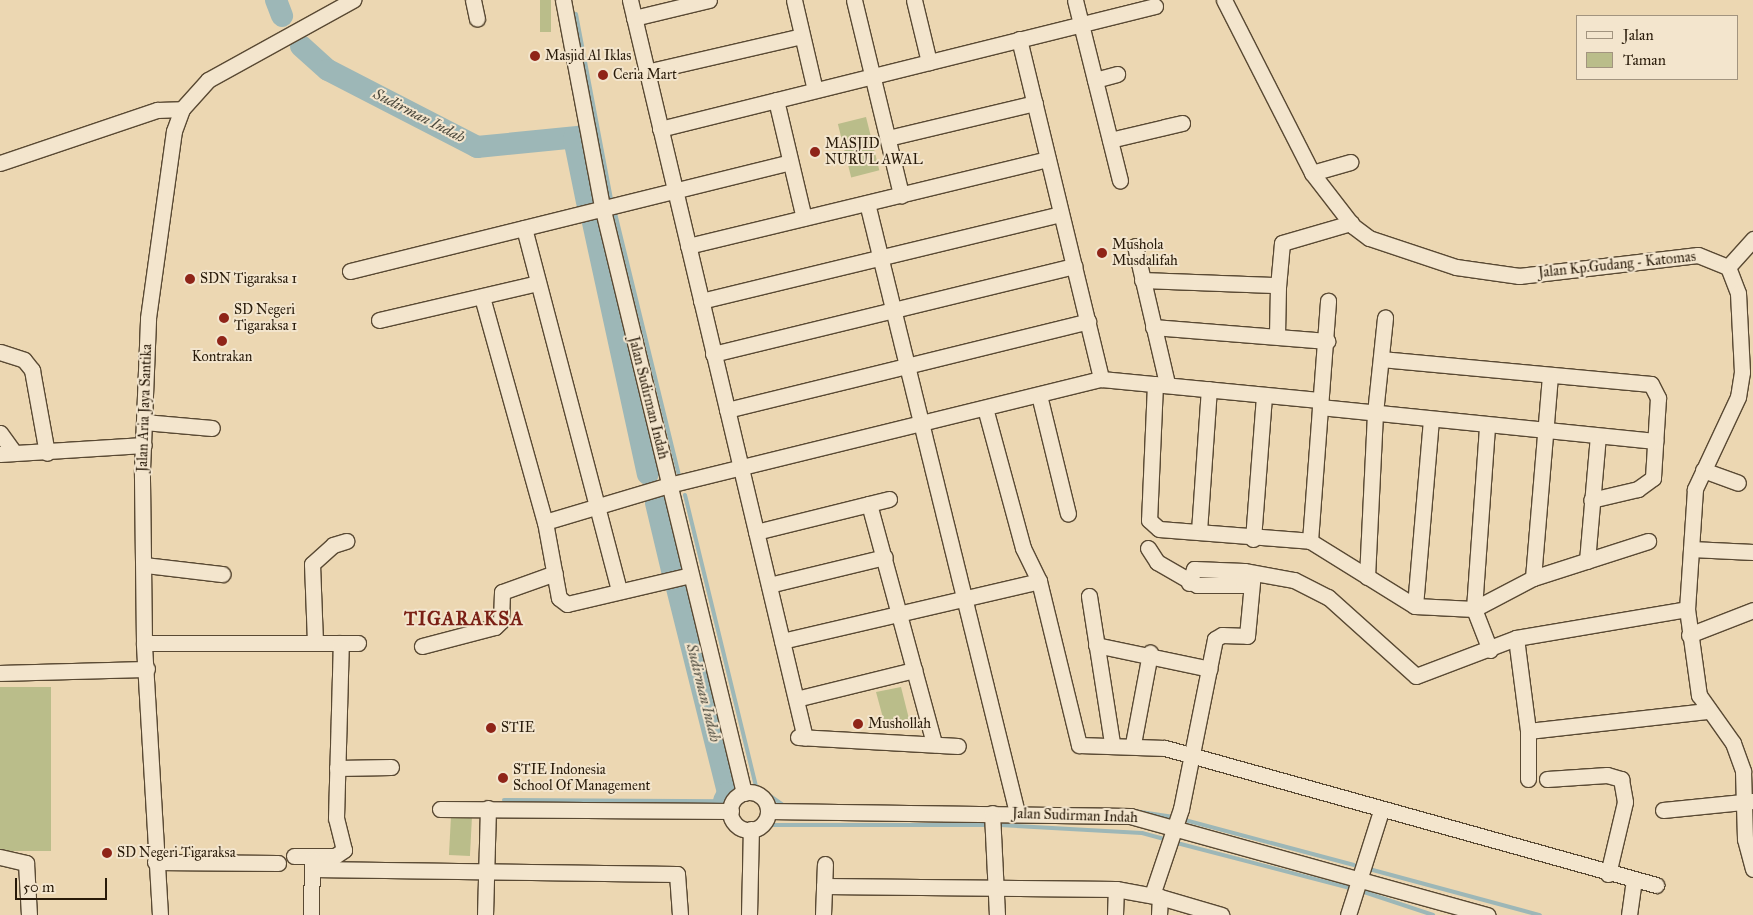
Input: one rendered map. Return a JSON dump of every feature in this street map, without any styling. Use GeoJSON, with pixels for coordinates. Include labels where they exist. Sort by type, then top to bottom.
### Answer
{"type":"FeatureCollection","features":[{"type":"Feature","properties":{"kind":"street","name":"Jalan Aria Jaya Santika"},"geometry":{"type":"LineString","coordinates":[[160,915],[155,862],[147,669],[144,643],[144,422],[154,257],[166,168],[182,109],[208,80],[236,61],[353,0]]}},
{"type":"Feature","properties":{"kind":"street"},"geometry":{"type":"LineString","coordinates":[[473,0],[477,19]]}},
{"type":"Feature","properties":{"kind":"street","name":"Jalan Sudirman Indah"},"geometry":{"type":"LineString","coordinates":[[563,0],[602,206],[744,793]]}},
{"type":"Feature","properties":{"kind":"street"},"geometry":{"type":"LineString","coordinates":[[630,0],[796,699],[801,738],[958,746]]}},
{"type":"Feature","properties":{"kind":"street"},"geometry":{"type":"LineString","coordinates":[[634,18],[709,0]]}},
{"type":"Feature","properties":{"kind":"street"},"geometry":{"type":"LineString","coordinates":[[794,0],[815,90]]}},
{"type":"Feature","properties":{"kind":"street"},"geometry":{"type":"LineString","coordinates":[[854,0],[874,76],[901,195]]}},
{"type":"Feature","properties":{"kind":"street"},"geometry":{"type":"LineString","coordinates":[[914,0],[929,62]]}},
{"type":"Feature","properties":{"kind":"street"},"geometry":{"type":"LineString","coordinates":[[1074,0],[1082,24],[1120,180]]}},
{"type":"Feature","properties":{"kind":"street","name":"Jalan Kp.Gudang - Katomas"},"geometry":{"type":"LineString","coordinates":[[1224,0],[1312,173],[1351,223],[1388,247],[1456,267],[1519,276],[1698,255],[1728,267]]}},
{"type":"Feature","properties":{"kind":"street"},"geometry":{"type":"LineString","coordinates":[[660,129],[1082,24],[1136,5],[1155,6]]}},
{"type":"Feature","properties":{"kind":"street"},"geometry":{"type":"LineString","coordinates":[[646,72],[802,36]]}},
{"type":"Feature","properties":{"kind":"street"},"geometry":{"type":"LineString","coordinates":[[1020,39],[1101,379]]}},
{"type":"Feature","properties":{"kind":"street"},"geometry":{"type":"LineString","coordinates":[[1095,80],[1117,74]]}},
{"type":"Feature","properties":{"kind":"street"},"geometry":{"type":"LineString","coordinates":[[776,100],[804,218]]}},
{"type":"Feature","properties":{"kind":"street"},"geometry":{"type":"LineString","coordinates":[[888,138],[1035,102]]}},
{"type":"Feature","properties":{"kind":"street"},"geometry":{"type":"LineString","coordinates":[[0,163],[157,110],[182,109]]}},
{"type":"Feature","properties":{"kind":"street"},"geometry":{"type":"LineString","coordinates":[[1110,140],[1182,123]]}},
{"type":"Feature","properties":{"kind":"street"},"geometry":{"type":"LineString","coordinates":[[688,246],[1048,160]]}},
{"type":"Feature","properties":{"kind":"street"},"geometry":{"type":"LineString","coordinates":[[350,271],[524,228],[674,188],[790,162]]}},
{"type":"Feature","properties":{"kind":"street"},"geometry":{"type":"LineString","coordinates":[[1312,173],[1350,162]]}},
{"type":"Feature","properties":{"kind":"street"},"geometry":{"type":"LineString","coordinates":[[867,203],[1017,814]]}},
{"type":"Feature","properties":{"kind":"street"},"geometry":{"type":"LineString","coordinates":[[701,301],[1062,214]]}},
{"type":"Feature","properties":{"kind":"street"},"geometry":{"type":"LineString","coordinates":[[1277,335],[1278,287],[1282,243],[1351,223]]}},
{"type":"Feature","properties":{"kind":"street"},"geometry":{"type":"LineString","coordinates":[[524,228],[600,509],[619,590]]}},
{"type":"Feature","properties":{"kind":"street"},"geometry":{"type":"LineString","coordinates":[[1753,239],[1728,267],[1738,293],[1747,372],[1746,398],[1703,470],[1695,489],[1688,609],[1689,635],[1699,695],[1707,711],[1732,743],[1743,771],[1748,801],[1745,840],[1753,869]]}},
{"type":"Feature","properties":{"kind":"street"},"geometry":{"type":"LineString","coordinates":[[1135,246],[1153,327],[1161,384],[1149,520],[1159,529],[1199,531],[1253,539],[1310,542],[1416,606],[1474,610],[1533,578],[1648,541]]}},
{"type":"Feature","properties":{"kind":"street"},"geometry":{"type":"LineString","coordinates":[[714,354],[1074,266]]}},
{"type":"Feature","properties":{"kind":"street"},"geometry":{"type":"LineString","coordinates":[[1142,280],[1197,279],[1278,287]]}},
{"type":"Feature","properties":{"kind":"street"},"geometry":{"type":"LineString","coordinates":[[379,320],[538,283]]}},
{"type":"Feature","properties":{"kind":"street"},"geometry":{"type":"LineString","coordinates":[[482,297],[545,522],[559,598],[567,604],[619,590],[691,575]]}},
{"type":"Feature","properties":{"kind":"street"},"geometry":{"type":"LineString","coordinates":[[1310,542],[1328,301]]}},
{"type":"Feature","properties":{"kind":"street"},"geometry":{"type":"LineString","coordinates":[[1367,577],[1375,413],[1385,318]]}},
{"type":"Feature","properties":{"kind":"street"},"geometry":{"type":"LineString","coordinates":[[727,410],[1088,322]]}},
{"type":"Feature","properties":{"kind":"street"},"geometry":{"type":"LineString","coordinates":[[1153,327],[1277,335],[1326,341]]}},
{"type":"Feature","properties":{"kind":"street"},"geometry":{"type":"LineString","coordinates":[[0,352],[24,360],[32,370],[47,453]]}},
{"type":"Feature","properties":{"kind":"street"},"geometry":{"type":"LineString","coordinates":[[1381,359],[1651,384],[1658,398],[1653,478],[1638,489],[1591,500]]}},
{"type":"Feature","properties":{"kind":"street"},"geometry":{"type":"LineString","coordinates":[[1533,578],[1550,376]]}},
{"type":"Feature","properties":{"kind":"street"},"geometry":{"type":"LineString","coordinates":[[545,522],[600,509],[669,485],[1101,379],[1264,395],[1375,413],[1487,427],[1545,430],[1655,442]]}},
{"type":"Feature","properties":{"kind":"street"},"geometry":{"type":"LineString","coordinates":[[1199,531],[1210,389]]}},
{"type":"Feature","properties":{"kind":"street"},"geometry":{"type":"LineString","coordinates":[[1039,395],[1068,514]]}},
{"type":"Feature","properties":{"kind":"street"},"geometry":{"type":"LineString","coordinates":[[1253,539],[1264,395]]}},
{"type":"Feature","properties":{"kind":"street"},"geometry":{"type":"LineString","coordinates":[[985,408],[1022,548],[1038,581],[1075,739],[1083,746],[1112,743],[1133,744],[1193,756],[1381,811],[1634,881],[1656,885]]}},
{"type":"Feature","properties":{"kind":"street"},"geometry":{"type":"LineString","coordinates":[[1416,606],[1431,420]]}},
{"type":"Feature","properties":{"kind":"street"},"geometry":{"type":"LineString","coordinates":[[144,422],[212,428]]}},
{"type":"Feature","properties":{"kind":"street"},"geometry":{"type":"LineString","coordinates":[[1487,427],[1474,610],[1490,650]]}},
{"type":"Feature","properties":{"kind":"street"},"geometry":{"type":"LineString","coordinates":[[0,433],[7,453],[47,453],[144,445]]}},
{"type":"Feature","properties":{"kind":"street"},"geometry":{"type":"LineString","coordinates":[[1587,561],[1598,436]]}},
{"type":"Feature","properties":{"kind":"street"},"geometry":{"type":"LineString","coordinates":[[1703,470],[1738,483]]}},
{"type":"Feature","properties":{"kind":"street"},"geometry":{"type":"LineString","coordinates":[[756,532],[888,499]]}},
{"type":"Feature","properties":{"kind":"street"},"geometry":{"type":"LineString","coordinates":[[869,504],[901,613],[934,744]]}},
{"type":"Feature","properties":{"kind":"street"},"geometry":{"type":"LineString","coordinates":[[315,642],[312,564],[333,545],[346,541]]}},
{"type":"Feature","properties":{"kind":"street"},"geometry":{"type":"LineString","coordinates":[[1148,548],[1157,562],[1189,583],[1243,585],[1249,572]]}},
{"type":"Feature","properties":{"kind":"street"},"geometry":{"type":"LineString","coordinates":[[1691,549],[1753,552]]}},
{"type":"Feature","properties":{"kind":"street"},"geometry":{"type":"LineString","coordinates":[[769,586],[885,557]]}},
{"type":"Feature","properties":{"kind":"street"},"geometry":{"type":"LineString","coordinates":[[145,565],[222,574]]}},
{"type":"Feature","properties":{"kind":"street"},"geometry":{"type":"LineString","coordinates":[[1249,572],[1286,577],[1328,597],[1412,675],[1490,650],[1516,638],[1688,609]]}},
{"type":"Feature","properties":{"kind":"street"},"geometry":{"type":"LineString","coordinates":[[1159,915],[1156,896],[1193,756],[1215,639],[1222,635],[1247,636],[1249,572]]}},
{"type":"Feature","properties":{"kind":"street"},"geometry":{"type":"LineString","coordinates":[[422,646],[495,627],[501,620],[502,592],[555,573]]}},
{"type":"Feature","properties":{"kind":"street"},"geometry":{"type":"LineString","coordinates":[[782,641],[1038,581]]}},
{"type":"Feature","properties":{"kind":"street"},"geometry":{"type":"LineString","coordinates":[[1089,596],[1112,743]]}},
{"type":"Feature","properties":{"kind":"street"},"geometry":{"type":"LineString","coordinates":[[1689,635],[1753,610]]}},
{"type":"Feature","properties":{"kind":"street"},"geometry":{"type":"LineString","coordinates":[[1516,638],[1528,731],[1528,779]]}},
{"type":"Feature","properties":{"kind":"street"},"geometry":{"type":"LineString","coordinates":[[144,643],[358,643]]}},
{"type":"Feature","properties":{"kind":"street"},"geometry":{"type":"LineString","coordinates":[[312,863],[335,856],[344,850],[336,818],[341,643]]}},
{"type":"Feature","properties":{"kind":"street"},"geometry":{"type":"LineString","coordinates":[[1096,645],[1150,654],[1210,669]]}},
{"type":"Feature","properties":{"kind":"street"},"geometry":{"type":"LineString","coordinates":[[1133,744],[1150,654]]}},
{"type":"Feature","properties":{"kind":"street"},"geometry":{"type":"LineString","coordinates":[[0,673],[147,669]]}},
{"type":"Feature","properties":{"kind":"street"},"geometry":{"type":"LineString","coordinates":[[796,699],[914,670]]}},
{"type":"Feature","properties":{"kind":"street"},"geometry":{"type":"LineString","coordinates":[[1528,731],[1707,711]]}},
{"type":"Feature","properties":{"kind":"street"},"geometry":{"type":"LineString","coordinates":[[337,768],[391,767]]}},
{"type":"Feature","properties":{"kind":"street"},"geometry":{"type":"LineString","coordinates":[[1548,779],[1607,775],[1621,780],[1625,802],[1608,874]]}},
{"type":"Feature","properties":{"kind":"street"},"geometry":{"type":"LineString","coordinates":[[744,793],[758,794],[769,811],[765,822],[751,829],[736,824],[731,811],[734,800],[744,793]]}},
{"type":"Feature","properties":{"kind":"street"},"geometry":{"type":"LineString","coordinates":[[1663,810],[1748,801]]}},
{"type":"Feature","properties":{"kind":"street"},"geometry":{"type":"LineString","coordinates":[[485,915],[488,808]]}},
{"type":"Feature","properties":{"kind":"street"},"geometry":{"type":"LineString","coordinates":[[440,809],[731,811]]}},
{"type":"Feature","properties":{"kind":"street","name":"Jalan Sudirman Indah"},"geometry":{"type":"LineString","coordinates":[[769,811],[1130,816],[1173,826],[1488,915]]}},
{"type":"Feature","properties":{"kind":"street"},"geometry":{"type":"LineString","coordinates":[[1348,915],[1381,811]]}},
{"type":"Feature","properties":{"kind":"street"},"geometry":{"type":"LineString","coordinates":[[992,814],[997,915]]}},
{"type":"Feature","properties":{"kind":"street"},"geometry":{"type":"LineString","coordinates":[[749,915],[751,829]]}},
{"type":"Feature","properties":{"kind":"street"},"geometry":{"type":"LineString","coordinates":[[294,856],[312,863],[486,871],[679,875],[680,915]]}},
{"type":"Feature","properties":{"kind":"street"},"geometry":{"type":"LineString","coordinates":[[0,857],[26,863],[29,915]]}},
{"type":"Feature","properties":{"kind":"street"},"geometry":{"type":"LineString","coordinates":[[155,862],[278,863]]}},
{"type":"Feature","properties":{"kind":"street"},"geometry":{"type":"LineString","coordinates":[[311,915],[312,863]]}},
{"type":"Feature","properties":{"kind":"street"},"geometry":{"type":"LineString","coordinates":[[823,915],[825,864]]}},
{"type":"Feature","properties":{"kind":"street"},"geometry":{"type":"LineString","coordinates":[[1629,915],[1634,881]]}},
{"type":"Feature","properties":{"kind":"street"},"geometry":{"type":"LineString","coordinates":[[824,886],[1116,890],[1156,896],[1221,915]]}},
{"type":"Feature","properties":{"kind":"street"},"geometry":{"type":"LineString","coordinates":[[1115,915],[1116,890]]}},
{"type":"Feature","properties":{"kind":"green space"},"geometry":{"type":"Polygon","coordinates":[[[540,0],[551,0],[551,32],[540,32],[540,0]]]}},
{"type":"Feature","properties":{"kind":"green space"},"geometry":{"type":"Polygon","coordinates":[[[866,117],[879,170],[851,177],[838,124],[866,117]]]}},
{"type":"Feature","properties":{"kind":"green space"},"geometry":{"type":"Polygon","coordinates":[[[0,687],[51,687],[51,851],[0,851],[0,687]]]}},
{"type":"Feature","properties":{"kind":"green space"},"geometry":{"type":"Polygon","coordinates":[[[901,687],[911,727],[886,729],[876,692],[901,687]]]}},
{"type":"Feature","properties":{"kind":"green space"},"geometry":{"type":"Polygon","coordinates":[[[451,816],[472,817],[470,856],[449,855],[451,816]]]}},
{"type":"Feature","properties":{"kind":"waterway","name":"Sudirman Indah"},"geometry":{"type":"LineString","coordinates":[[276,0],[282,16]]}},
{"type":"Feature","properties":{"kind":"waterway"},"geometry":{"type":"LineString","coordinates":[[576,14],[611,199]]}},
{"type":"Feature","properties":{"kind":"waterway","name":"Sudirman Indah"},"geometry":{"type":"LineString","coordinates":[[301,46],[328,70],[477,147],[587,136]]}},
{"type":"Feature","properties":{"kind":"waterway","name":"Sudirman Indah"},"geometry":{"type":"LineString","coordinates":[[574,138],[587,202]]}},
{"type":"Feature","properties":{"kind":"waterway"},"geometry":{"type":"LineString","coordinates":[[615,213],[679,475]]}},
{"type":"Feature","properties":{"kind":"waterway","name":"Sudirman Indah"},"geometry":{"type":"LineString","coordinates":[[592,218],[648,474]]}},
{"type":"Feature","properties":{"kind":"waterway"},"geometry":{"type":"LineString","coordinates":[[685,495],[756,786],[782,804]]}},
{"type":"Feature","properties":{"kind":"waterway","name":"Sudirman Indah"},"geometry":{"type":"LineString","coordinates":[[656,503],[672,570]]}},
{"type":"Feature","properties":{"kind":"waterway","name":"Sudirman Indah"},"geometry":{"type":"LineString","coordinates":[[676,584],[728,793],[724,801]]}},
{"type":"Feature","properties":{"kind":"waterway"},"geometry":{"type":"LineString","coordinates":[[504,800],[724,801]]}},
{"type":"Feature","properties":{"kind":"waterway"},"geometry":{"type":"LineString","coordinates":[[1134,811],[1174,817]]}},
{"type":"Feature","properties":{"kind":"waterway"},"geometry":{"type":"LineString","coordinates":[[1181,819],[1354,865]]}},
{"type":"Feature","properties":{"kind":"waterway"},"geometry":{"type":"LineString","coordinates":[[773,825],[989,825]]}},
{"type":"Feature","properties":{"kind":"waterway"},"geometry":{"type":"LineString","coordinates":[[1000,825],[1142,833],[1164,839]]}},
{"type":"Feature","properties":{"kind":"waterway"},"geometry":{"type":"LineString","coordinates":[[1173,842],[1350,888]]}},
{"type":"Feature","properties":{"kind":"waterway"},"geometry":{"type":"LineString","coordinates":[[1369,869],[1540,915]]}},
{"type":"Feature","properties":{"kind":"waterway"},"geometry":{"type":"LineString","coordinates":[[1361,891],[1433,915]]}},
{"type":"Feature","properties":{"kind":"place","name":"Masjid Al Iklas"},"geometry":{"type":"Point","coordinates":[535,56]}},
{"type":"Feature","properties":{"kind":"place","name":"Ceria Mart"},"geometry":{"type":"Point","coordinates":[603,75]}},
{"type":"Feature","properties":{"kind":"place","name":"MASJID NURUL AWAL"},"geometry":{"type":"Point","coordinates":[815,152]}},
{"type":"Feature","properties":{"kind":"place","name":"Mushola Musdalifah"},"geometry":{"type":"Point","coordinates":[1102,253]}},
{"type":"Feature","properties":{"kind":"place","name":"SDN Tigaraksa 1"},"geometry":{"type":"Point","coordinates":[190,279]}},
{"type":"Feature","properties":{"kind":"place","name":"SD Negeri Tigaraksa 1"},"geometry":{"type":"Point","coordinates":[224,318]}},
{"type":"Feature","properties":{"kind":"place","name":"Kontrakan"},"geometry":{"type":"Point","coordinates":[222,341]}},
{"type":"Feature","properties":{"kind":"place","name":"Mushollah"},"geometry":{"type":"Point","coordinates":[858,724]}},
{"type":"Feature","properties":{"kind":"place","name":"STIE"},"geometry":{"type":"Point","coordinates":[491,728]}},
{"type":"Feature","properties":{"kind":"place","name":"STIE Indonesia School Of Management"},"geometry":{"type":"Point","coordinates":[503,778]}},
{"type":"Feature","properties":{"kind":"place","name":"SD Negeri Tigaraksa"},"geometry":{"type":"Point","coordinates":[107,853]}},
{"type":"Feature","properties":{"kind":"district","name":"TIGARAKSA"},"geometry":{"type":"Point","coordinates":[464,619]}}]}
